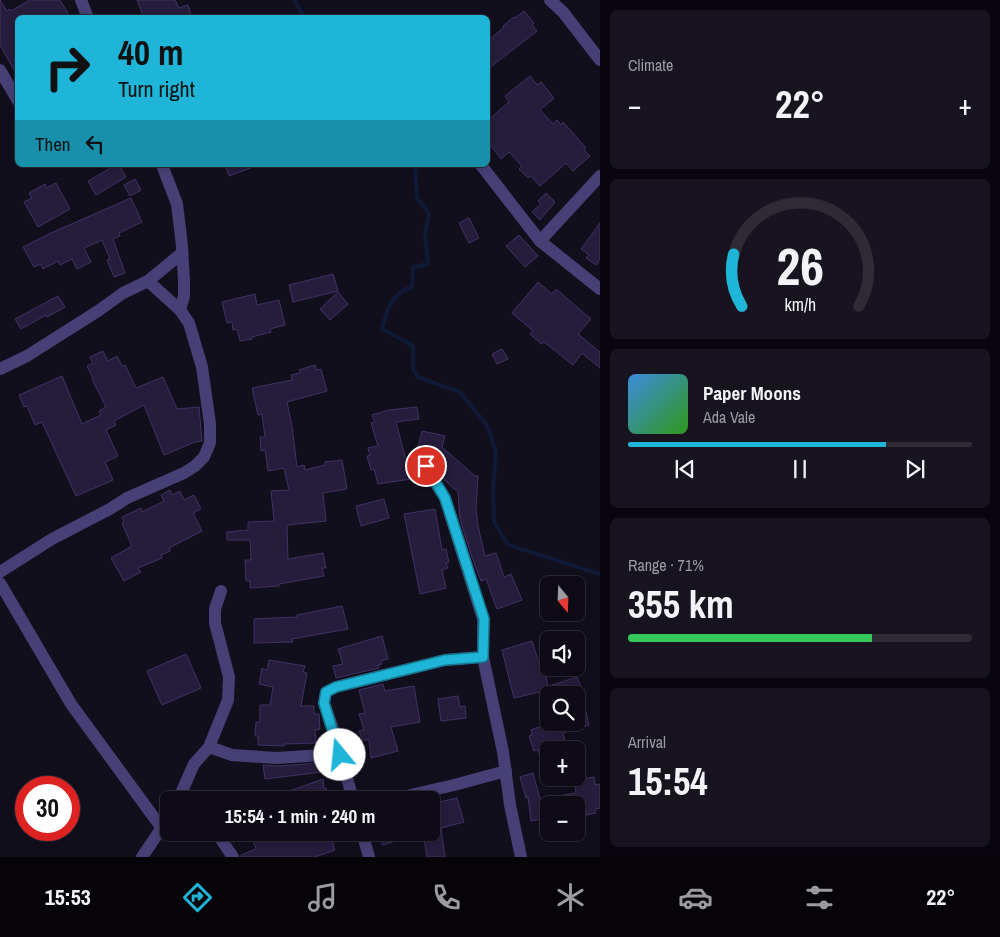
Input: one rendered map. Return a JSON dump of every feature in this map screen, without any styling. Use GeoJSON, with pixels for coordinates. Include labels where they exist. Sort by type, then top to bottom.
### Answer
{"type":"FeatureCollection","features":[{"type":"Feature","properties":{"kind":"street"},"geometry":{"type":"LineString","coordinates":[[81,0],[87,15]]}},
{"type":"Feature","properties":{"kind":"street"},"geometry":{"type":"LineString","coordinates":[[550,0],[563,12],[600,60]]}},
{"type":"Feature","properties":{"kind":"street"},"geometry":{"type":"LineString","coordinates":[[0,70],[15,97]]}},
{"type":"Feature","properties":{"kind":"street"},"geometry":{"type":"LineString","coordinates":[[163,167],[177,204],[184,281],[184,296],[180,310]]}},
{"type":"Feature","properties":{"kind":"street"},"geometry":{"type":"LineString","coordinates":[[483,167],[540,241],[600,289]]}},
{"type":"Feature","properties":{"kind":"street"},"geometry":{"type":"LineString","coordinates":[[540,241],[600,176]]}},
{"type":"Feature","properties":{"kind":"street"},"geometry":{"type":"LineString","coordinates":[[0,368],[27,356],[123,293],[148,281],[182,253]]}},
{"type":"Feature","properties":{"kind":"street"},"geometry":{"type":"LineString","coordinates":[[0,572],[52,538],[110,509],[127,498],[184,473],[204,457],[210,443],[210,424],[202,367],[189,322],[180,310],[148,281]]}},
{"type":"Feature","properties":{"kind":"street"},"geometry":{"type":"LineString","coordinates":[[426,466],[445,498],[484,619],[483,657],[521,857]]}},
{"type":"Feature","properties":{"kind":"street"},"geometry":{"type":"LineString","coordinates":[[0,583],[71,704],[160,827]]}},
{"type":"Feature","properties":{"kind":"street"},"geometry":{"type":"LineString","coordinates":[[182,791],[194,764],[209,747],[228,700],[229,677],[215,623],[215,609],[221,591]]}},
{"type":"Feature","properties":{"kind":"street"},"geometry":{"type":"LineString","coordinates":[[350,791],[337,741],[324,703],[326,692],[336,687],[445,660],[483,657]]}},
{"type":"Feature","properties":{"kind":"street"},"geometry":{"type":"LineString","coordinates":[[323,755],[337,741]]}},
{"type":"Feature","properties":{"kind":"street"},"geometry":{"type":"LineString","coordinates":[[209,747],[232,755],[276,758],[323,755],[344,769]]}},
{"type":"Feature","properties":{"kind":"street"},"geometry":{"type":"LineString","coordinates":[[428,791],[506,771]]}},
{"type":"Feature","properties":{"kind":"street"},"geometry":{"type":"LineString","coordinates":[[142,857],[160,830]]}},
{"type":"Feature","properties":{"kind":"street"},"geometry":{"type":"LineString","coordinates":[[222,841],[233,857]]}},
{"type":"Feature","properties":{"kind":"street"},"geometry":{"type":"LineString","coordinates":[[365,841],[369,857]]}},
{"type":"Feature","properties":{"kind":"building"},"geometry":{"type":"Polygon","coordinates":[[[0,0],[7,11],[10,9],[11,11],[30,0],[60,0],[68,13],[65,15],[15,15],[15,72],[0,45],[0,0]]]}},
{"type":"Feature","properties":{"kind":"building"},"geometry":{"type":"Polygon","coordinates":[[[137,0],[175,0],[179,8],[188,5],[191,15],[143,15],[137,0]]]}},
{"type":"Feature","properties":{"kind":"building"},"geometry":{"type":"Polygon","coordinates":[[[524,11],[534,23],[532,25],[537,31],[490,67],[490,39],[503,26],[524,11]]]}},
{"type":"Feature","properties":{"kind":"building"},"geometry":{"type":"Polygon","coordinates":[[[530,76],[537,85],[541,82],[554,98],[540,110],[553,124],[557,120],[561,125],[563,122],[586,148],[584,150],[590,156],[573,171],[566,163],[540,186],[531,176],[528,178],[519,169],[522,166],[509,152],[501,159],[490,145],[490,118],[509,102],[505,96],[530,76]]]}},
{"type":"Feature","properties":{"kind":"building"},"geometry":{"type":"Polygon","coordinates":[[[112,167],[120,167],[126,177],[96,195],[88,181],[112,167]]]}},
{"type":"Feature","properties":{"kind":"building"},"geometry":{"type":"Polygon","coordinates":[[[226,167],[253,167],[229,176],[226,167]]]}},
{"type":"Feature","properties":{"kind":"building"},"geometry":{"type":"Polygon","coordinates":[[[135,179],[141,190],[130,196],[124,185],[135,179]]]}},
{"type":"Feature","properties":{"kind":"building"},"geometry":{"type":"Polygon","coordinates":[[[56,183],[70,209],[38,227],[24,202],[32,198],[29,193],[45,184],[46,188],[56,183]]]}},
{"type":"Feature","properties":{"kind":"building"},"geometry":{"type":"Polygon","coordinates":[[[546,193],[555,202],[540,220],[532,212],[541,204],[538,201],[546,193]]]}},
{"type":"Feature","properties":{"kind":"building"},"geometry":{"type":"Polygon","coordinates":[[[131,198],[142,222],[119,233],[120,236],[113,239],[125,273],[114,277],[107,260],[110,259],[102,240],[84,248],[91,262],[77,269],[72,259],[60,265],[58,261],[43,269],[41,264],[34,267],[23,247],[131,198]]]}},
{"type":"Feature","properties":{"kind":"building"},"geometry":{"type":"Polygon","coordinates":[[[469,218],[479,238],[469,243],[459,223],[469,218]]]}},
{"type":"Feature","properties":{"kind":"building"},"geometry":{"type":"Polygon","coordinates":[[[600,223],[600,259],[596,265],[586,258],[589,255],[581,249],[600,223]]]}},
{"type":"Feature","properties":{"kind":"building"},"geometry":{"type":"Polygon","coordinates":[[[519,235],[538,256],[525,267],[506,246],[519,235]]]}},
{"type":"Feature","properties":{"kind":"building"},"geometry":{"type":"Polygon","coordinates":[[[333,274],[338,291],[293,302],[289,285],[333,274]]]}},
{"type":"Feature","properties":{"kind":"building"},"geometry":{"type":"Polygon","coordinates":[[[538,282],[552,294],[556,289],[591,319],[578,334],[600,352],[600,368],[582,353],[573,365],[544,342],[541,344],[530,334],[533,331],[512,313],[538,282]]]}},
{"type":"Feature","properties":{"kind":"building"},"geometry":{"type":"Polygon","coordinates":[[[338,292],[348,304],[330,320],[320,309],[338,292]]]}},
{"type":"Feature","properties":{"kind":"building"},"geometry":{"type":"Polygon","coordinates":[[[255,294],[257,305],[279,300],[285,325],[270,329],[271,332],[252,337],[252,339],[240,341],[237,329],[233,330],[232,322],[227,323],[222,302],[255,294]]]}},
{"type":"Feature","properties":{"kind":"building"},"geometry":{"type":"Polygon","coordinates":[[[58,296],[65,307],[21,329],[15,319],[58,296]]]}},
{"type":"Feature","properties":{"kind":"building"},"geometry":{"type":"Polygon","coordinates":[[[502,349],[508,359],[497,364],[492,354],[502,349]]]}},
{"type":"Feature","properties":{"kind":"building"},"geometry":{"type":"Polygon","coordinates":[[[103,351],[108,361],[117,356],[122,366],[125,365],[136,388],[163,377],[177,409],[199,407],[202,441],[164,455],[144,405],[114,421],[116,425],[106,430],[118,456],[105,462],[113,480],[76,496],[42,422],[35,425],[27,406],[24,407],[19,395],[62,376],[82,424],[101,415],[99,411],[106,407],[87,366],[93,363],[90,357],[103,351]]]}},
{"type":"Feature","properties":{"kind":"building"},"geometry":{"type":"Polygon","coordinates":[[[315,365],[316,370],[321,369],[327,391],[287,402],[297,467],[304,465],[305,470],[325,465],[325,462],[342,460],[347,489],[323,493],[326,521],[287,525],[288,559],[323,553],[326,568],[322,568],[324,576],[279,584],[279,586],[250,588],[250,581],[246,581],[245,560],[251,560],[250,540],[227,540],[227,532],[248,530],[248,522],[274,521],[271,491],[289,490],[284,468],[268,471],[265,450],[261,451],[260,437],[265,437],[262,414],[258,415],[252,388],[292,380],[291,375],[300,373],[299,370],[315,365]]]}},
{"type":"Feature","properties":{"kind":"building"},"geometry":{"type":"Polygon","coordinates":[[[417,407],[419,419],[396,422],[411,479],[378,484],[374,469],[371,470],[367,456],[370,455],[368,448],[378,446],[371,423],[375,422],[372,415],[389,410],[417,407]]]}},
{"type":"Feature","properties":{"kind":"building"},"geometry":{"type":"Polygon","coordinates":[[[422,431],[445,436],[442,447],[475,476],[478,476],[476,509],[485,556],[496,553],[504,577],[511,574],[522,600],[497,609],[486,579],[481,581],[472,557],[460,519],[458,492],[442,478],[440,475],[442,473],[436,468],[442,462],[422,457],[415,459],[422,431]]]}},
{"type":"Feature","properties":{"kind":"building"},"geometry":{"type":"Polygon","coordinates":[[[170,490],[172,495],[180,491],[184,500],[194,495],[201,509],[193,513],[202,531],[169,548],[170,551],[161,555],[162,558],[138,568],[141,572],[124,581],[111,558],[132,546],[122,523],[124,521],[122,517],[141,508],[142,512],[164,501],[161,495],[170,490]]]}},
{"type":"Feature","properties":{"kind":"building"},"geometry":{"type":"Polygon","coordinates":[[[384,499],[389,518],[361,526],[356,506],[384,499]]]}},
{"type":"Feature","properties":{"kind":"building"},"geometry":{"type":"Polygon","coordinates":[[[435,509],[442,550],[446,549],[449,562],[446,563],[448,568],[442,570],[446,588],[420,594],[404,514],[435,509]]]}},
{"type":"Feature","properties":{"kind":"building"},"geometry":{"type":"Polygon","coordinates":[[[342,606],[348,629],[292,639],[293,642],[254,643],[254,619],[297,617],[297,615],[342,606]]]}},
{"type":"Feature","properties":{"kind":"building"},"geometry":{"type":"Polygon","coordinates":[[[382,636],[388,659],[381,661],[382,664],[378,665],[379,668],[336,678],[333,666],[343,664],[338,649],[382,636]]]}},
{"type":"Feature","properties":{"kind":"building"},"geometry":{"type":"Polygon","coordinates":[[[532,641],[540,666],[540,676],[546,676],[548,686],[540,686],[540,692],[514,698],[502,650],[532,641]]]}},
{"type":"Feature","properties":{"kind":"building"},"geometry":{"type":"Polygon","coordinates":[[[186,654],[201,688],[162,705],[147,671],[186,654]]]}},
{"type":"Feature","properties":{"kind":"building"},"geometry":{"type":"Polygon","coordinates":[[[269,660],[305,666],[303,672],[307,673],[301,706],[314,706],[314,714],[319,714],[320,729],[315,730],[316,743],[284,744],[284,746],[258,745],[258,736],[255,736],[256,722],[260,722],[260,705],[270,705],[273,687],[259,684],[262,668],[267,670],[269,660]]]}},
{"type":"Feature","properties":{"kind":"building"},"geometry":{"type":"Polygon","coordinates":[[[577,677],[581,686],[552,686],[577,677]]]}},
{"type":"Feature","properties":{"kind":"building"},"geometry":{"type":"Polygon","coordinates":[[[383,684],[385,691],[414,686],[420,722],[391,727],[398,751],[371,758],[369,740],[362,740],[359,731],[364,730],[359,714],[365,713],[359,690],[383,684]]]}},
{"type":"Feature","properties":{"kind":"building"},"geometry":{"type":"Polygon","coordinates":[[[458,696],[460,707],[465,706],[466,718],[441,721],[438,699],[458,696]]]}},
{"type":"Feature","properties":{"kind":"building"},"geometry":{"type":"Polygon","coordinates":[[[585,712],[589,725],[585,726],[585,712]]]}},
{"type":"Feature","properties":{"kind":"building"},"geometry":{"type":"Polygon","coordinates":[[[540,727],[540,731],[570,731],[563,733],[565,741],[540,741],[540,756],[538,750],[534,751],[529,736],[532,735],[531,730],[540,727]]]}},
{"type":"Feature","properties":{"kind":"building"},"geometry":{"type":"Polygon","coordinates":[[[321,763],[322,772],[265,779],[263,765],[321,763]]]}},
{"type":"Feature","properties":{"kind":"building"},"geometry":{"type":"Polygon","coordinates":[[[533,773],[540,799],[540,820],[531,821],[528,797],[526,798],[520,777],[533,773]]]}},
{"type":"Feature","properties":{"kind":"building"},"geometry":{"type":"Polygon","coordinates":[[[594,777],[595,785],[600,784],[600,808],[595,809],[596,813],[586,815],[585,796],[558,796],[576,793],[575,786],[585,786],[585,778],[594,777]]]}},
{"type":"Feature","properties":{"kind":"building"},"geometry":{"type":"Polygon","coordinates":[[[323,779],[324,789],[326,788],[327,791],[289,791],[323,779]]]}},
{"type":"Feature","properties":{"kind":"building"},"geometry":{"type":"Polygon","coordinates":[[[457,798],[464,822],[441,828],[445,857],[427,857],[424,841],[440,841],[440,802],[457,798]]]}},
{"type":"Feature","properties":{"kind":"building"},"geometry":{"type":"Polygon","coordinates":[[[253,841],[332,841],[335,850],[315,857],[241,857],[241,855],[256,849],[253,841]]]}},
{"type":"Feature","properties":{"kind":"building"},"geometry":{"type":"Polygon","coordinates":[[[382,841],[396,841],[383,845],[382,841]]]}},
{"type":"Feature","properties":{"kind":"waterway"},"geometry":{"type":"LineString","coordinates":[[294,0],[303,15]]}},
{"type":"Feature","properties":{"kind":"waterway"},"geometry":{"type":"LineString","coordinates":[[415,167],[417,198],[429,213],[425,235],[428,264],[413,267],[412,287],[399,293],[391,303],[382,329],[413,346],[413,369],[418,377],[460,392],[487,425],[496,452],[493,489],[494,522],[508,545],[600,574]]}},
{"type":"Feature","properties":{"kind":"route"},"geometry":{"type":"LineString","coordinates":[[340,755],[324,703],[326,692],[336,687],[445,660],[483,657],[484,619],[445,498],[426,466]]}}]}
